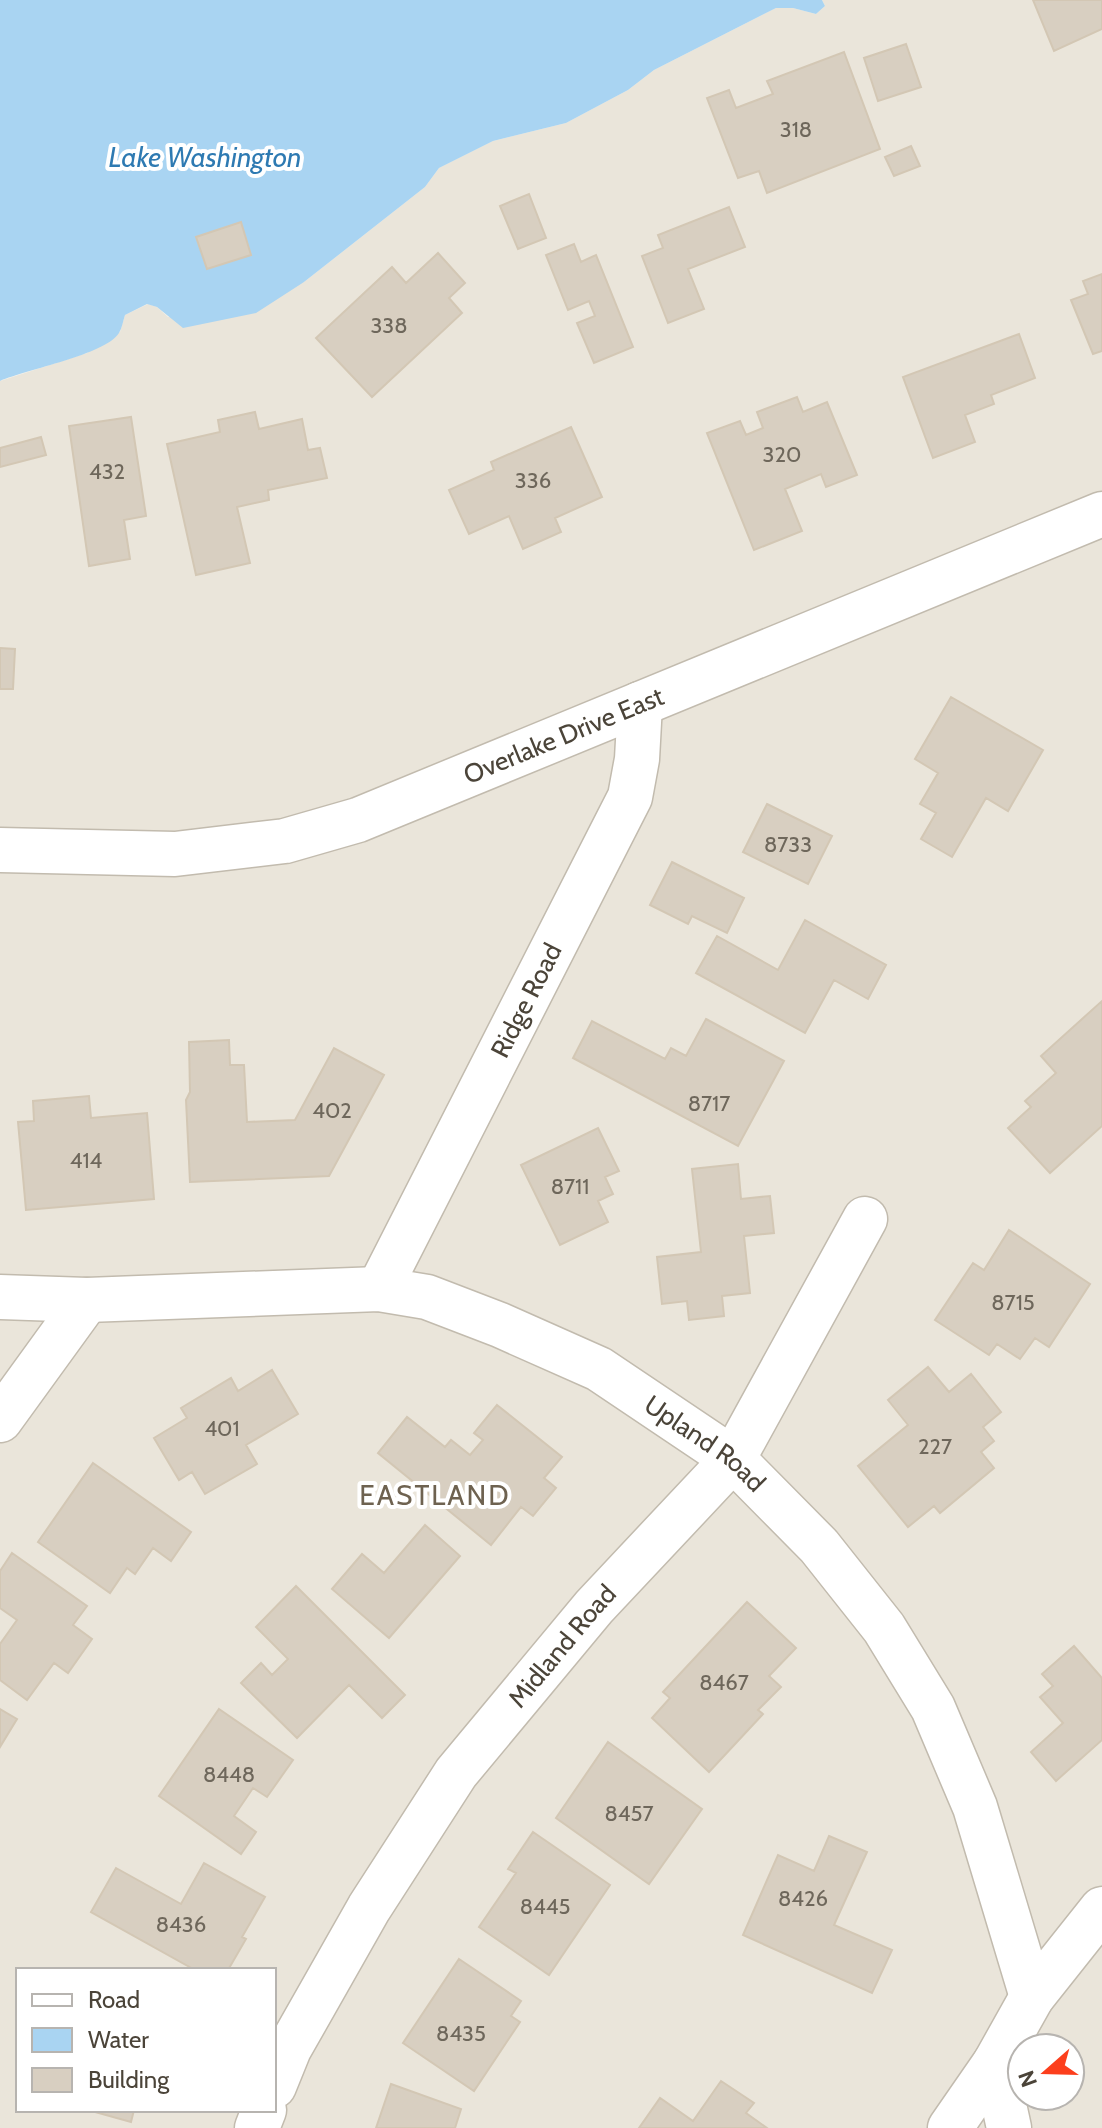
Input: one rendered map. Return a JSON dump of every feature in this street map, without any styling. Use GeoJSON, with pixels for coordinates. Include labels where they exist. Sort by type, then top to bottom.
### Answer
{"type":"FeatureCollection","features":[{"type":"Feature","properties":{"kind":"street","name":"Overlake Drive East"},"geometry":{"type":"LineString","coordinates":[[0,850],[175,854],[285,841],[358,820],[1102,514]]}},
{"type":"Feature","properties":{"kind":"street","name":"Ridge Road"},"geometry":{"type":"LineString","coordinates":[[379,1289],[630,797],[637,759],[640,704]]}},
{"type":"Feature","properties":{"kind":"street","name":"Midland Road"},"geometry":{"type":"LineString","coordinates":[[276,2081],[289,2049],[369,1908],[456,1773],[594,1607],[733,1459],[865,1219]]}},
{"type":"Feature","properties":{"kind":"street","name":"Upland Road"},"geometry":{"type":"LineString","coordinates":[[0,1297],[87,1300],[379,1289],[427,1297],[599,1369],[733,1459],[828,1558],[884,1628],[933,1708],[975,1807],[1032,1997]]}},
{"type":"Feature","properties":{"kind":"street"},"geometry":{"type":"LineString","coordinates":[[0,1420],[87,1300]]}},
{"type":"Feature","properties":{"kind":"street"},"geometry":{"type":"LineString","coordinates":[[950,2128],[995,2063],[1032,1997],[1102,1909]]}},
{"type":"Feature","properties":{"kind":"street"},"geometry":{"type":"LineString","coordinates":[[995,2063],[1009,2128]]}},
{"type":"Feature","properties":{"kind":"shaded area"},"geometry":{"type":"Polygon","coordinates":[[[822,0],[1102,0],[1102,2128],[0,2128],[0,381],[87,353],[120,332],[125,315],[148,304],[168,317],[304,282],[425,187],[439,168],[493,141],[566,123],[628,90],[654,70],[776,8],[793,8],[816,14],[825,6],[822,0]]]}},
{"type":"Feature","properties":{"kind":"water","name":"Lake Washington"},"geometry":{"type":"Polygon","coordinates":[[[0,0],[822,0],[825,6],[816,14],[793,8],[776,8],[654,70],[628,90],[566,123],[493,141],[439,168],[425,187],[304,282],[256,313],[183,328],[157,307],[147,304],[125,315],[119,333],[98,348],[0,381],[0,0]]]}},
{"type":"Feature","properties":{"kind":"building"},"geometry":{"type":"Polygon","coordinates":[[[1033,0],[1102,0],[1102,29],[1054,51],[1033,0]]]}},
{"type":"Feature","properties":{"kind":"building"},"geometry":{"type":"Polygon","coordinates":[[[906,44],[921,87],[878,101],[864,58],[906,44]]]}},
{"type":"Feature","properties":{"kind":"building"},"geometry":{"type":"Polygon","coordinates":[[[844,52],[880,149],[767,193],[759,171],[738,178],[707,98],[729,90],[736,108],[773,94],[767,81],[844,52]]]}},
{"type":"Feature","properties":{"kind":"building"},"geometry":{"type":"Polygon","coordinates":[[[911,146],[920,166],[894,176],[885,157],[911,146]]]}},
{"type":"Feature","properties":{"kind":"building"},"geometry":{"type":"Polygon","coordinates":[[[529,194],[546,238],[518,249],[500,206],[529,194]]]}},
{"type":"Feature","properties":{"kind":"building"},"geometry":{"type":"Polygon","coordinates":[[[729,207],[745,247],[688,269],[704,309],[668,323],[642,256],[663,248],[658,235],[729,207]]]}},
{"type":"Feature","properties":{"kind":"building"},"geometry":{"type":"Polygon","coordinates":[[[241,222],[251,255],[207,269],[196,237],[241,222]]]}},
{"type":"Feature","properties":{"kind":"building"},"geometry":{"type":"Polygon","coordinates":[[[574,244],[581,262],[596,255],[633,347],[594,363],[577,323],[595,316],[589,301],[568,310],[546,255],[574,244]]]}},
{"type":"Feature","properties":{"kind":"building"},"geometry":{"type":"Polygon","coordinates":[[[438,253],[465,283],[449,298],[462,313],[372,397],[316,338],[392,267],[406,283],[438,253]]]}},
{"type":"Feature","properties":{"kind":"building"},"geometry":{"type":"Polygon","coordinates":[[[1102,274],[1102,351],[1093,354],[1071,300],[1088,294],[1083,281],[1102,274]]]}},
{"type":"Feature","properties":{"kind":"building"},"geometry":{"type":"Polygon","coordinates":[[[1019,334],[1035,378],[991,395],[994,404],[965,415],[975,442],[933,458],[903,377],[1019,334]]]}},
{"type":"Feature","properties":{"kind":"building"},"geometry":{"type":"Polygon","coordinates":[[[797,397],[803,412],[827,402],[857,475],[826,487],[821,474],[785,489],[802,531],[754,550],[707,433],[740,421],[746,435],[763,428],[757,412],[797,397]]]}},
{"type":"Feature","properties":{"kind":"building"},"geometry":{"type":"Polygon","coordinates":[[[255,412],[259,429],[302,419],[308,450],[320,448],[327,478],[268,490],[269,500],[237,507],[250,563],[196,575],[167,444],[220,432],[218,420],[255,412]]]}},
{"type":"Feature","properties":{"kind":"building"},"geometry":{"type":"Polygon","coordinates":[[[131,417],[146,516],[124,520],[130,559],[89,566],[69,426],[131,417]]]}},
{"type":"Feature","properties":{"kind":"building"},"geometry":{"type":"Polygon","coordinates":[[[571,427],[602,497],[555,518],[561,532],[523,549],[509,516],[469,534],[449,490],[494,470],[491,462],[571,427]]]}},
{"type":"Feature","properties":{"kind":"building"},"geometry":{"type":"Polygon","coordinates":[[[41,437],[46,455],[0,467],[0,448],[41,437]]]}},
{"type":"Feature","properties":{"kind":"building"},"geometry":{"type":"Polygon","coordinates":[[[0,648],[15,649],[13,689],[0,689],[0,648]]]}},
{"type":"Feature","properties":{"kind":"building"},"geometry":{"type":"Polygon","coordinates":[[[951,697],[1043,750],[1008,811],[986,798],[952,857],[921,839],[936,813],[920,804],[938,773],[915,759],[951,697]]]}},
{"type":"Feature","properties":{"kind":"building"},"geometry":{"type":"Polygon","coordinates":[[[767,804],[832,836],[808,884],[743,852],[767,804]]]}},
{"type":"Feature","properties":{"kind":"building"},"geometry":{"type":"Polygon","coordinates":[[[672,862],[744,898],[727,933],[692,916],[688,924],[650,905],[672,862]]]}},
{"type":"Feature","properties":{"kind":"building"},"geometry":{"type":"Polygon","coordinates":[[[805,920],[886,965],[868,999],[834,980],[805,1033],[696,973],[717,936],[778,970],[805,920]]]}},
{"type":"Feature","properties":{"kind":"building"},"geometry":{"type":"Polygon","coordinates":[[[1102,1001],[1102,1126],[1050,1173],[1008,1128],[1031,1107],[1025,1101],[1056,1073],[1041,1056],[1102,1001]]]}},
{"type":"Feature","properties":{"kind":"building"},"geometry":{"type":"Polygon","coordinates":[[[706,1019],[784,1061],[738,1146],[573,1058],[592,1021],[665,1059],[671,1048],[686,1056],[706,1019]]]}},
{"type":"Feature","properties":{"kind":"building"},"geometry":{"type":"Polygon","coordinates":[[[229,1040],[230,1065],[244,1065],[247,1122],[295,1120],[334,1048],[384,1075],[329,1176],[190,1182],[186,1100],[190,1092],[189,1042],[229,1040]]]}},
{"type":"Feature","properties":{"kind":"building"},"geometry":{"type":"Polygon","coordinates":[[[89,1096],[91,1118],[147,1113],[154,1199],[26,1210],[18,1122],[34,1121],[33,1101],[89,1096]]]}},
{"type":"Feature","properties":{"kind":"building"},"geometry":{"type":"Polygon","coordinates":[[[598,1128],[619,1171],[605,1177],[613,1194],[598,1201],[608,1222],[560,1245],[521,1165],[598,1128]]]}},
{"type":"Feature","properties":{"kind":"building"},"geometry":{"type":"Polygon","coordinates":[[[738,1164],[741,1199],[770,1196],[774,1233],[744,1236],[750,1293],[722,1296],[724,1316],[689,1320],[687,1301],[662,1304],[657,1257],[701,1252],[692,1169],[738,1164]]]}},
{"type":"Feature","properties":{"kind":"building"},"geometry":{"type":"Polygon","coordinates":[[[1009,1230],[1090,1284],[1049,1347],[1035,1338],[1020,1359],[997,1344],[989,1355],[935,1320],[973,1263],[984,1270],[1009,1230]]]}},
{"type":"Feature","properties":{"kind":"building"},"geometry":{"type":"Polygon","coordinates":[[[928,1367],[949,1392],[971,1374],[1001,1412],[983,1427],[994,1441],[981,1452],[994,1468],[940,1513],[934,1506],[908,1527],[858,1466],[908,1425],[888,1400],[928,1367]]]}},
{"type":"Feature","properties":{"kind":"building"},"geometry":{"type":"Polygon","coordinates":[[[272,1370],[298,1414],[246,1445],[257,1464],[205,1494],[192,1472],[179,1480],[154,1438],[187,1418],[181,1408],[231,1378],[238,1391],[272,1370]]]}},
{"type":"Feature","properties":{"kind":"building"},"geometry":{"type":"Polygon","coordinates":[[[497,1405],[562,1457],[544,1478],[556,1488],[533,1516],[521,1507],[491,1545],[378,1453],[407,1417],[445,1447],[451,1440],[470,1455],[483,1440],[474,1433],[497,1405]]]}},
{"type":"Feature","properties":{"kind":"building"},"geometry":{"type":"Polygon","coordinates":[[[93,1463],[191,1532],[171,1561],[153,1548],[135,1574],[127,1568],[110,1593],[38,1542],[93,1463]]]}},
{"type":"Feature","properties":{"kind":"building"},"geometry":{"type":"Polygon","coordinates":[[[425,1525],[460,1556],[389,1638],[332,1589],[362,1554],[384,1573],[425,1525]]]}},
{"type":"Feature","properties":{"kind":"building"},"geometry":{"type":"Polygon","coordinates":[[[12,1553],[87,1606],[73,1625],[92,1639],[68,1673],[54,1663],[27,1700],[0,1680],[0,1644],[17,1620],[0,1608],[0,1571],[12,1553]]]}},
{"type":"Feature","properties":{"kind":"building"},"geometry":{"type":"Polygon","coordinates":[[[296,1586],[405,1695],[382,1718],[349,1685],[297,1738],[241,1683],[261,1663],[272,1675],[288,1659],[256,1627],[296,1586]]]}},
{"type":"Feature","properties":{"kind":"building"},"geometry":{"type":"Polygon","coordinates":[[[747,1602],[796,1648],[769,1676],[781,1687],[758,1710],[763,1714],[709,1772],[652,1718],[670,1698],[663,1692],[747,1602]]]}},
{"type":"Feature","properties":{"kind":"building"},"geometry":{"type":"Polygon","coordinates":[[[1074,1646],[1102,1678],[1102,1740],[1056,1781],[1031,1752],[1063,1723],[1040,1697],[1053,1686],[1042,1674],[1074,1646]]]}},
{"type":"Feature","properties":{"kind":"building"},"geometry":{"type":"Polygon","coordinates":[[[0,1709],[17,1719],[0,1747],[0,1709]]]}},
{"type":"Feature","properties":{"kind":"building"},"geometry":{"type":"Polygon","coordinates":[[[219,1709],[293,1760],[267,1797],[253,1788],[234,1816],[256,1832],[241,1854],[159,1796],[219,1709]]]}},
{"type":"Feature","properties":{"kind":"building"},"geometry":{"type":"Polygon","coordinates":[[[608,1742],[702,1809],[649,1884],[556,1818],[608,1742]]]}},
{"type":"Feature","properties":{"kind":"building"},"geometry":{"type":"Polygon","coordinates":[[[533,1832],[610,1885],[549,1975],[479,1927],[516,1873],[508,1869],[533,1832]]]}},
{"type":"Feature","properties":{"kind":"building"},"geometry":{"type":"Polygon","coordinates":[[[829,1836],[867,1852],[834,1925],[892,1950],[872,1993],[743,1935],[778,1855],[814,1871],[829,1836]]]}},
{"type":"Feature","properties":{"kind":"building"},"geometry":{"type":"Polygon","coordinates":[[[204,1863],[265,1897],[242,1937],[246,1939],[229,1968],[191,1968],[91,1912],[116,1868],[181,1904],[204,1863]]]}},
{"type":"Feature","properties":{"kind":"building"},"geometry":{"type":"Polygon","coordinates":[[[459,1959],[521,2001],[511,2016],[520,2022],[474,2091],[403,2043],[459,1959]]]}},
{"type":"Feature","properties":{"kind":"building"},"geometry":{"type":"Polygon","coordinates":[[[721,2081],[754,2103],[746,2113],[767,2128],[639,2128],[660,2098],[693,2121],[721,2081]]]}},
{"type":"Feature","properties":{"kind":"building"},"geometry":{"type":"Polygon","coordinates":[[[391,2084],[461,2109],[455,2128],[376,2128],[391,2084]]]}},
{"type":"Feature","properties":{"kind":"building"},"geometry":{"type":"Polygon","coordinates":[[[95,2112],[134,2112],[131,2122],[95,2112]]]}},
{"type":"Feature","properties":{"kind":"district","name":"EASTLAND"},"geometry":{"type":"Point","coordinates":[435,1495]}}]}
